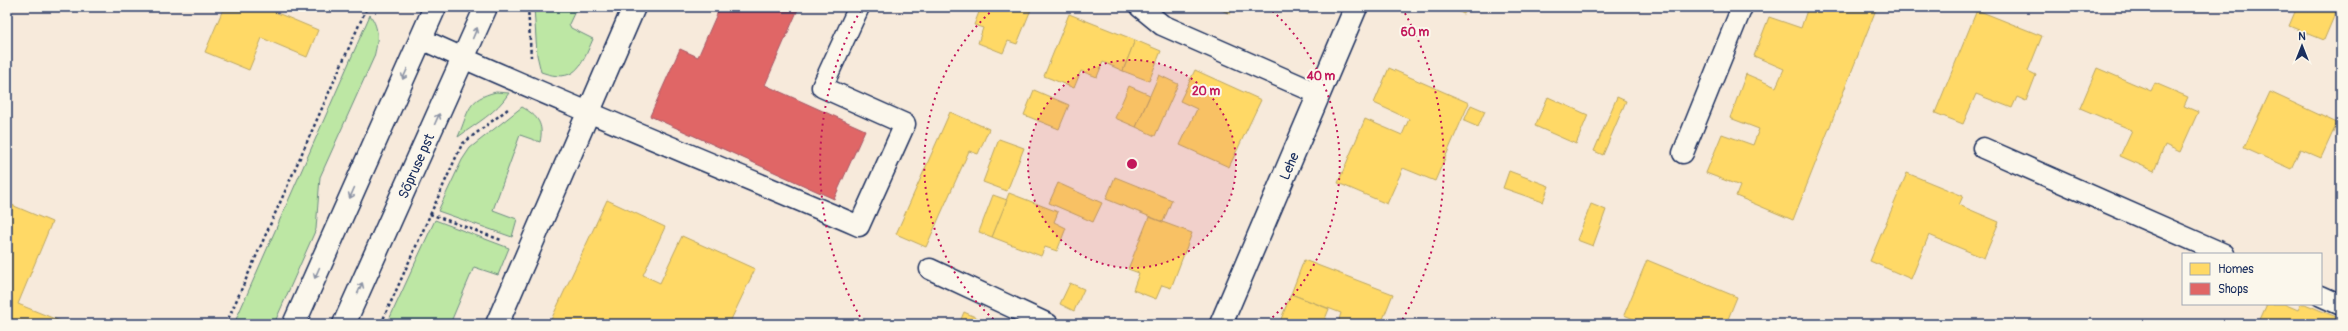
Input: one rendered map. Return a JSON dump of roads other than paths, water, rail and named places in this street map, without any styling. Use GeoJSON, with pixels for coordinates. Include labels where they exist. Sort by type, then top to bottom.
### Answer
{"type":"FeatureCollection","features":[{"type":"Feature","properties":{"kind":"main road"},"geometry":{"type":"LineString","coordinates":[[294,324],[435,7]]}},
{"type":"Feature","properties":{"kind":"main road","name":"Sõpruse pst"},"geometry":{"type":"LineString","coordinates":[[344,324],[486,7]]}},
{"type":"Feature","properties":{"kind":"main road"},"geometry":{"type":"LineString","coordinates":[[497,324],[634,7]]}},
{"type":"Feature","properties":{"kind":"main road","name":"Lehe"},"geometry":{"type":"LineString","coordinates":[[1221,324],[1356,7]]}},
{"type":"Feature","properties":{"kind":"lane"},"geometry":{"type":"LineString","coordinates":[[421,39],[859,226],[906,124],[822,87],[859,7]]}},
{"type":"Feature","properties":{"kind":"lane"},"geometry":{"type":"LineString","coordinates":[[1140,7],[1162,25],[1319,94]]}},
{"type":"Feature","properties":{"kind":"lane"},"geometry":{"type":"LineString","coordinates":[[1683,153],[1742,7]]}},
{"type":"Feature","properties":{"kind":"lane"},"geometry":{"type":"LineString","coordinates":[[1983,148],[2222,253]]}},
{"type":"Feature","properties":{"kind":"lane"},"geometry":{"type":"LineString","coordinates":[[930,269],[1048,324]]}},
{"type":"Feature","properties":{"kind":"lane"},"geometry":{"type":"LineString","coordinates":[[2322,296],[2341,305]]}}]}
